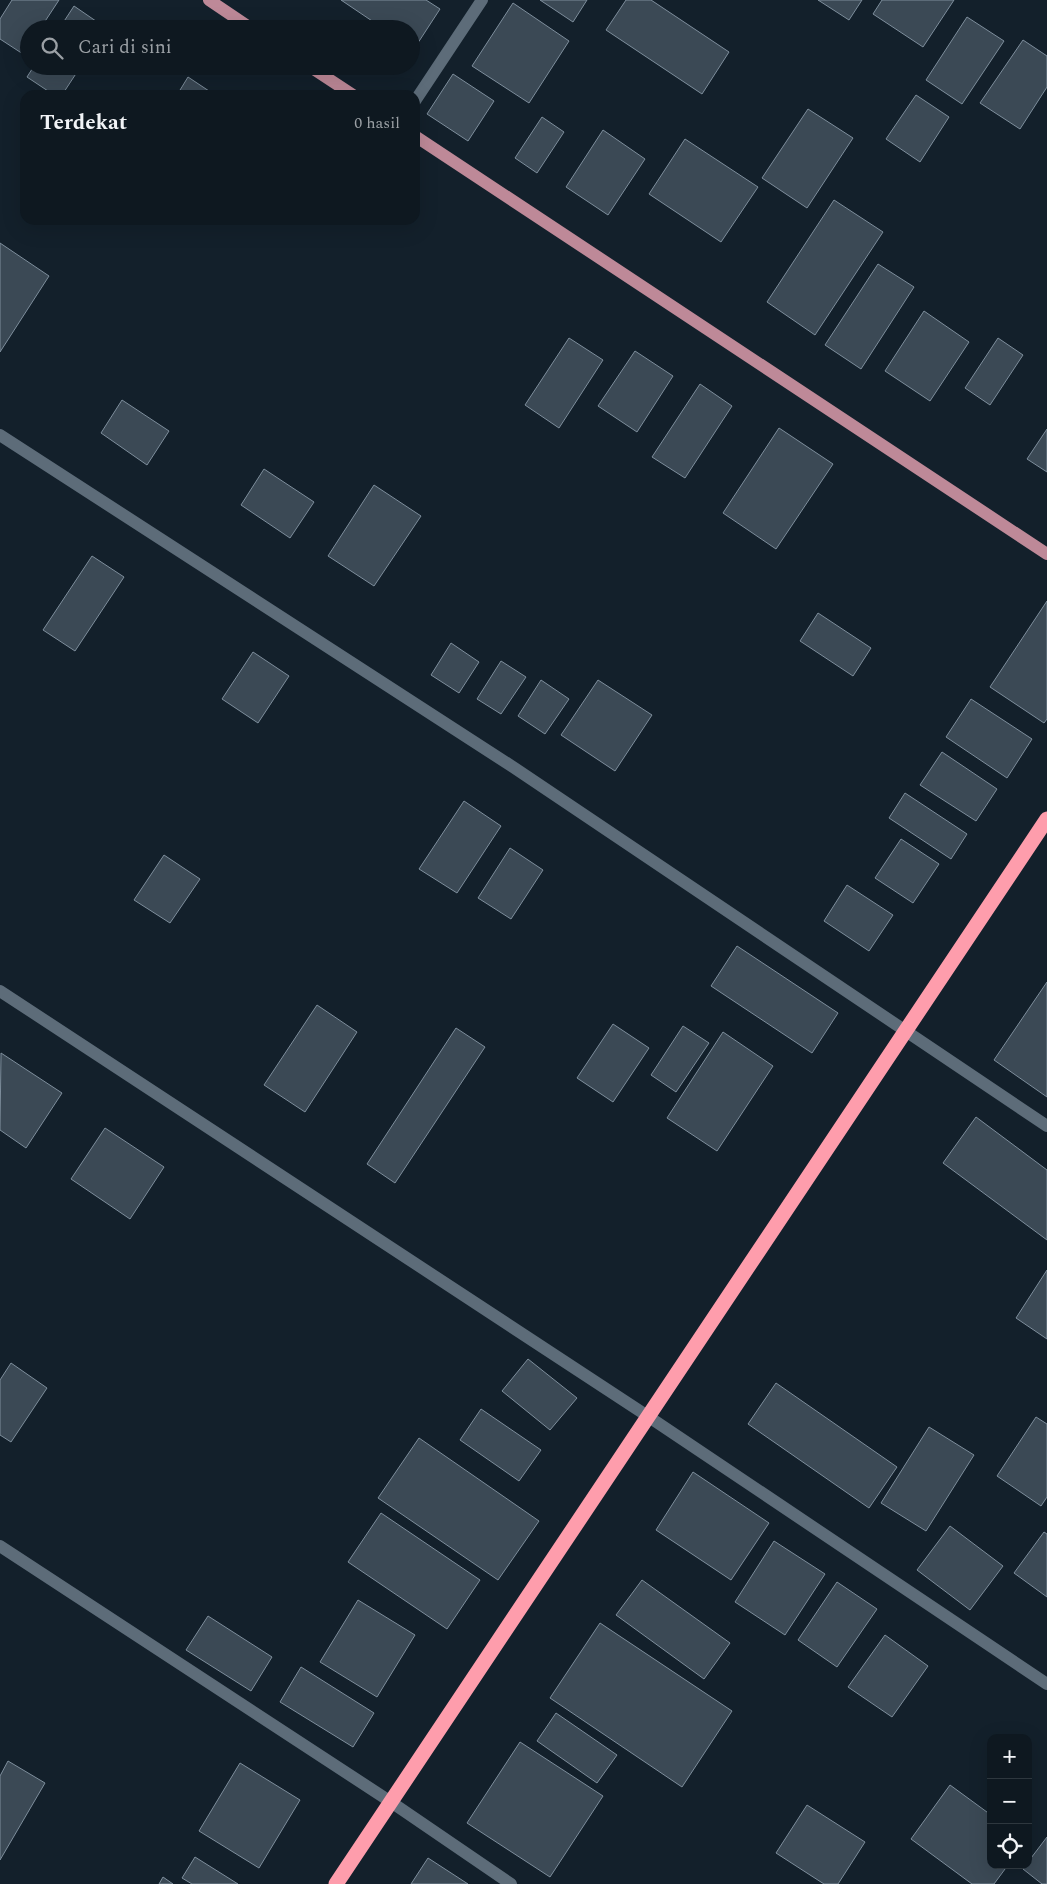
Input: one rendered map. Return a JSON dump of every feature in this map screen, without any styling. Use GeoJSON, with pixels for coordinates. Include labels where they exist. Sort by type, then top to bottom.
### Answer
{"type":"FeatureCollection","features":[{"type":"Feature","properties":{"kind":"highway"},"geometry":{"type":"LineString","coordinates":[[336,1884],[1047,819]]}},
{"type":"Feature","properties":{"kind":"main road"},"geometry":{"type":"LineString","coordinates":[[209,0],[239,20]]}},
{"type":"Feature","properties":{"kind":"main road"},"geometry":{"type":"LineString","coordinates":[[323,75],[345,90]]}},
{"type":"Feature","properties":{"kind":"main road"},"geometry":{"type":"LineString","coordinates":[[420,139],[1047,554]]}},
{"type":"Feature","properties":{"kind":"street"},"geometry":{"type":"LineString","coordinates":[[420,93],[482,0]]}},
{"type":"Feature","properties":{"kind":"street"},"geometry":{"type":"LineString","coordinates":[[0,435],[513,767],[1047,1126]]}},
{"type":"Feature","properties":{"kind":"street"},"geometry":{"type":"LineString","coordinates":[[0,991],[649,1417],[1047,1684]]}},
{"type":"Feature","properties":{"kind":"street"},"geometry":{"type":"LineString","coordinates":[[0,1546],[391,1802],[511,1884]]}},
{"type":"Feature","properties":{"kind":"building"},"geometry":{"type":"Polygon","coordinates":[[[12,0],[59,0],[46,20],[20,20],[20,52],[0,39],[0,19],[12,0]]]}},
{"type":"Feature","properties":{"kind":"building"},"geometry":{"type":"Polygon","coordinates":[[[341,0],[426,0],[440,9],[420,40],[420,20],[371,20],[341,0]]]}},
{"type":"Feature","properties":{"kind":"building"},"geometry":{"type":"Polygon","coordinates":[[[540,0],[587,0],[573,22],[540,0]]]}},
{"type":"Feature","properties":{"kind":"building"},"geometry":{"type":"Polygon","coordinates":[[[626,0],[651,0],[729,52],[702,94],[606,30],[626,0]]]}},
{"type":"Feature","properties":{"kind":"building"},"geometry":{"type":"Polygon","coordinates":[[[818,0],[862,0],[849,20],[818,0]]]}},
{"type":"Feature","properties":{"kind":"building"},"geometry":{"type":"Polygon","coordinates":[[[882,0],[954,0],[923,47],[873,14],[882,0]]]}},
{"type":"Feature","properties":{"kind":"building"},"geometry":{"type":"Polygon","coordinates":[[[513,3],[569,41],[529,103],[472,66],[513,3]]]}},
{"type":"Feature","properties":{"kind":"building"},"geometry":{"type":"Polygon","coordinates":[[[74,6],[94,20],[65,20],[74,6]]]}},
{"type":"Feature","properties":{"kind":"building"},"geometry":{"type":"Polygon","coordinates":[[[967,17],[1004,41],[962,104],[926,80],[967,17]]]}},
{"type":"Feature","properties":{"kind":"building"},"geometry":{"type":"Polygon","coordinates":[[[1023,40],[1047,56],[1047,87],[1020,129],[980,103],[1023,40]]]}},
{"type":"Feature","properties":{"kind":"building"},"geometry":{"type":"Polygon","coordinates":[[[453,74],[494,101],[468,141],[427,114],[453,74]]]}},
{"type":"Feature","properties":{"kind":"building"},"geometry":{"type":"Polygon","coordinates":[[[28,75],[75,75],[65,90],[46,90],[27,77],[28,75]]]}},
{"type":"Feature","properties":{"kind":"building"},"geometry":{"type":"Polygon","coordinates":[[[188,77],[208,90],[180,90],[188,77]]]}},
{"type":"Feature","properties":{"kind":"building"},"geometry":{"type":"Polygon","coordinates":[[[916,95],[949,117],[920,162],[886,139],[916,95]]]}},
{"type":"Feature","properties":{"kind":"building"},"geometry":{"type":"Polygon","coordinates":[[[808,109],[853,138],[807,208],[762,178],[808,109]]]}},
{"type":"Feature","properties":{"kind":"building"},"geometry":{"type":"Polygon","coordinates":[[[542,117],[564,132],[537,173],[515,158],[542,117]]]}},
{"type":"Feature","properties":{"kind":"building"},"geometry":{"type":"Polygon","coordinates":[[[603,130],[645,159],[608,215],[566,187],[603,130]]]}},
{"type":"Feature","properties":{"kind":"building"},"geometry":{"type":"Polygon","coordinates":[[[685,139],[758,187],[721,242],[649,194],[685,139]]]}},
{"type":"Feature","properties":{"kind":"building"},"geometry":{"type":"Polygon","coordinates":[[[834,200],[883,232],[815,335],[767,302],[834,200]]]}},
{"type":"Feature","properties":{"kind":"building"},"geometry":{"type":"Polygon","coordinates":[[[0,243],[49,276],[0,352],[0,243]]]}},
{"type":"Feature","properties":{"kind":"building"},"geometry":{"type":"Polygon","coordinates":[[[878,264],[914,287],[861,369],[825,345],[878,264]]]}},
{"type":"Feature","properties":{"kind":"building"},"geometry":{"type":"Polygon","coordinates":[[[924,311],[969,342],[930,401],[885,371],[924,311]]]}},
{"type":"Feature","properties":{"kind":"building"},"geometry":{"type":"Polygon","coordinates":[[[569,338],[603,360],[559,428],[525,405],[569,338]]]}},
{"type":"Feature","properties":{"kind":"building"},"geometry":{"type":"Polygon","coordinates":[[[998,338],[1023,355],[990,405],[965,388],[998,338]]]}},
{"type":"Feature","properties":{"kind":"building"},"geometry":{"type":"Polygon","coordinates":[[[635,351],[673,376],[637,432],[598,406],[635,351]]]}},
{"type":"Feature","properties":{"kind":"building"},"geometry":{"type":"Polygon","coordinates":[[[700,384],[732,406],[685,478],[652,457],[700,384]]]}},
{"type":"Feature","properties":{"kind":"building"},"geometry":{"type":"Polygon","coordinates":[[[122,400],[169,431],[147,465],[101,433],[122,400]]]}},
{"type":"Feature","properties":{"kind":"building"},"geometry":{"type":"Polygon","coordinates":[[[779,428],[833,464],[776,549],[723,513],[779,428]]]}},
{"type":"Feature","properties":{"kind":"building"},"geometry":{"type":"Polygon","coordinates":[[[1047,429],[1047,472],[1027,459],[1047,429]]]}},
{"type":"Feature","properties":{"kind":"building"},"geometry":{"type":"Polygon","coordinates":[[[264,469],[314,502],[290,538],[241,505],[264,469]]]}},
{"type":"Feature","properties":{"kind":"building"},"geometry":{"type":"Polygon","coordinates":[[[374,485],[421,516],[374,586],[328,556],[374,485]]]}},
{"type":"Feature","properties":{"kind":"building"},"geometry":{"type":"Polygon","coordinates":[[[92,556],[124,577],[75,651],[43,630],[92,556]]]}},
{"type":"Feature","properties":{"kind":"building"},"geometry":{"type":"Polygon","coordinates":[[[1047,601],[1047,719],[1044,723],[990,687],[1047,601]]]}},
{"type":"Feature","properties":{"kind":"building"},"geometry":{"type":"Polygon","coordinates":[[[818,613],[871,648],[853,676],[800,641],[818,613]]]}},
{"type":"Feature","properties":{"kind":"building"},"geometry":{"type":"Polygon","coordinates":[[[451,643],[479,662],[459,693],[431,675],[451,643]]]}},
{"type":"Feature","properties":{"kind":"building"},"geometry":{"type":"Polygon","coordinates":[[[253,652],[289,676],[258,723],[222,699],[253,652]]]}},
{"type":"Feature","properties":{"kind":"building"},"geometry":{"type":"Polygon","coordinates":[[[501,661],[526,677],[501,714],[477,699],[501,661]]]}},
{"type":"Feature","properties":{"kind":"building"},"geometry":{"type":"Polygon","coordinates":[[[541,680],[569,699],[545,734],[518,716],[541,680]]]}},
{"type":"Feature","properties":{"kind":"building"},"geometry":{"type":"Polygon","coordinates":[[[598,680],[652,715],[615,771],[561,735],[598,680]]]}},
{"type":"Feature","properties":{"kind":"building"},"geometry":{"type":"Polygon","coordinates":[[[971,699],[1032,739],[1007,778],[946,737],[971,699]]]}},
{"type":"Feature","properties":{"kind":"building"},"geometry":{"type":"Polygon","coordinates":[[[942,752],[997,789],[976,821],[920,785],[942,752]]]}},
{"type":"Feature","properties":{"kind":"building"},"geometry":{"type":"Polygon","coordinates":[[[905,793],[967,834],[951,859],[889,818],[905,793]]]}},
{"type":"Feature","properties":{"kind":"building"},"geometry":{"type":"Polygon","coordinates":[[[464,801],[501,826],[457,893],[419,869],[464,801]]]}},
{"type":"Feature","properties":{"kind":"building"},"geometry":{"type":"Polygon","coordinates":[[[901,839],[939,864],[913,903],[875,878],[901,839]]]}},
{"type":"Feature","properties":{"kind":"building"},"geometry":{"type":"Polygon","coordinates":[[[510,848],[543,870],[511,919],[478,898],[510,848]]]}},
{"type":"Feature","properties":{"kind":"building"},"geometry":{"type":"Polygon","coordinates":[[[164,855],[200,879],[170,923],[134,900],[164,855]]]}},
{"type":"Feature","properties":{"kind":"building"},"geometry":{"type":"Polygon","coordinates":[[[847,885],[893,915],[869,951],[824,921],[847,885]]]}},
{"type":"Feature","properties":{"kind":"building"},"geometry":{"type":"Polygon","coordinates":[[[737,946],[838,1013],[812,1053],[711,986],[737,946]]]}},
{"type":"Feature","properties":{"kind":"building"},"geometry":{"type":"Polygon","coordinates":[[[1047,982],[1047,1097],[994,1060],[1047,982]]]}},
{"type":"Feature","properties":{"kind":"building"},"geometry":{"type":"Polygon","coordinates":[[[317,1005],[357,1032],[305,1112],[264,1085],[317,1005]]]}},
{"type":"Feature","properties":{"kind":"building"},"geometry":{"type":"Polygon","coordinates":[[[613,1024],[649,1048],[613,1102],[577,1078],[613,1024]]]}},
{"type":"Feature","properties":{"kind":"building"},"geometry":{"type":"Polygon","coordinates":[[[683,1026],[709,1043],[676,1092],[651,1075],[683,1026]]]}},
{"type":"Feature","properties":{"kind":"building"},"geometry":{"type":"Polygon","coordinates":[[[456,1028],[485,1047],[395,1183],[367,1164],[456,1028]]]}},
{"type":"Feature","properties":{"kind":"building"},"geometry":{"type":"Polygon","coordinates":[[[723,1032],[773,1066],[717,1151],[667,1118],[723,1032]]]}},
{"type":"Feature","properties":{"kind":"building"},"geometry":{"type":"Polygon","coordinates":[[[1,1053],[62,1093],[26,1148],[0,1130],[1,1053]]]}},
{"type":"Feature","properties":{"kind":"building"},"geometry":{"type":"Polygon","coordinates":[[[976,1117],[1047,1170],[1047,1240],[943,1163],[976,1117]]]}},
{"type":"Feature","properties":{"kind":"building"},"geometry":{"type":"Polygon","coordinates":[[[105,1128],[164,1167],[130,1219],[71,1179],[105,1128]]]}},
{"type":"Feature","properties":{"kind":"building"},"geometry":{"type":"Polygon","coordinates":[[[1047,1270],[1047,1339],[1016,1318],[1047,1270]]]}},
{"type":"Feature","properties":{"kind":"building"},"geometry":{"type":"Polygon","coordinates":[[[528,1359],[577,1398],[550,1430],[502,1391],[528,1359]]]}},
{"type":"Feature","properties":{"kind":"building"},"geometry":{"type":"Polygon","coordinates":[[[11,1363],[47,1388],[11,1442],[0,1435],[0,1380],[11,1363]]]}},
{"type":"Feature","properties":{"kind":"building"},"geometry":{"type":"Polygon","coordinates":[[[776,1383],[897,1467],[869,1508],[748,1424],[776,1383]]]}},
{"type":"Feature","properties":{"kind":"building"},"geometry":{"type":"Polygon","coordinates":[[[481,1409],[541,1450],[519,1481],[460,1440],[481,1409]]]}},
{"type":"Feature","properties":{"kind":"building"},"geometry":{"type":"Polygon","coordinates":[[[1036,1417],[1047,1424],[1047,1497],[1041,1506],[997,1476],[1036,1417]]]}},
{"type":"Feature","properties":{"kind":"building"},"geometry":{"type":"Polygon","coordinates":[[[929,1427],[974,1455],[926,1531],[881,1503],[929,1427]]]}},
{"type":"Feature","properties":{"kind":"building"},"geometry":{"type":"Polygon","coordinates":[[[419,1438],[539,1521],[498,1580],[378,1498],[419,1438]]]}},
{"type":"Feature","properties":{"kind":"building"},"geometry":{"type":"Polygon","coordinates":[[[693,1472],[769,1523],[731,1580],[656,1530],[693,1472]]]}},
{"type":"Feature","properties":{"kind":"building"},"geometry":{"type":"Polygon","coordinates":[[[381,1513],[480,1580],[447,1629],[348,1562],[381,1513]]]}},
{"type":"Feature","properties":{"kind":"building"},"geometry":{"type":"Polygon","coordinates":[[[950,1526],[1003,1566],[970,1610],[917,1570],[950,1526]]]}},
{"type":"Feature","properties":{"kind":"building"},"geometry":{"type":"Polygon","coordinates":[[[1044,1532],[1047,1534],[1047,1597],[1014,1573],[1044,1532]]]}},
{"type":"Feature","properties":{"kind":"building"},"geometry":{"type":"Polygon","coordinates":[[[774,1541],[825,1574],[785,1635],[735,1602],[774,1541]]]}},
{"type":"Feature","properties":{"kind":"building"},"geometry":{"type":"Polygon","coordinates":[[[642,1580],[730,1643],[704,1679],[616,1615],[642,1580]]]}},
{"type":"Feature","properties":{"kind":"building"},"geometry":{"type":"Polygon","coordinates":[[[837,1582],[877,1609],[837,1667],[798,1640],[837,1582]]]}},
{"type":"Feature","properties":{"kind":"building"},"geometry":{"type":"Polygon","coordinates":[[[358,1600],[415,1635],[377,1697],[320,1662],[358,1600]]]}},
{"type":"Feature","properties":{"kind":"building"},"geometry":{"type":"Polygon","coordinates":[[[208,1616],[272,1657],[251,1691],[186,1650],[208,1616]]]}},
{"type":"Feature","properties":{"kind":"building"},"geometry":{"type":"Polygon","coordinates":[[[600,1623],[732,1711],[682,1787],[550,1698],[600,1623]]]}},
{"type":"Feature","properties":{"kind":"building"},"geometry":{"type":"Polygon","coordinates":[[[885,1635],[928,1666],[892,1717],[848,1687],[885,1635]]]}},
{"type":"Feature","properties":{"kind":"building"},"geometry":{"type":"Polygon","coordinates":[[[301,1667],[374,1713],[353,1747],[280,1702],[301,1667]]]}},
{"type":"Feature","properties":{"kind":"building"},"geometry":{"type":"Polygon","coordinates":[[[556,1713],[617,1755],[597,1783],[537,1741],[556,1713]]]}},
{"type":"Feature","properties":{"kind":"building"},"geometry":{"type":"Polygon","coordinates":[[[520,1742],[603,1796],[550,1877],[467,1823],[520,1742]]]}},
{"type":"Feature","properties":{"kind":"building"},"geometry":{"type":"Polygon","coordinates":[[[8,1761],[45,1783],[0,1860],[0,1776],[8,1761]]]}},
{"type":"Feature","properties":{"kind":"building"},"geometry":{"type":"Polygon","coordinates":[[[240,1763],[300,1800],[259,1868],[199,1831],[240,1763]]]}},
{"type":"Feature","properties":{"kind":"building"},"geometry":{"type":"Polygon","coordinates":[[[950,1785],[987,1812],[987,1869],[1005,1869],[994,1884],[972,1884],[911,1839],[950,1785]]]}},
{"type":"Feature","properties":{"kind":"building"},"geometry":{"type":"Polygon","coordinates":[[[807,1805],[865,1842],[838,1884],[824,1884],[776,1853],[807,1805]]]}},
{"type":"Feature","properties":{"kind":"building"},"geometry":{"type":"Polygon","coordinates":[[[1047,1837],[1047,1884],[1042,1884],[1023,1869],[1032,1869],[1032,1857],[1047,1837]]]}},
{"type":"Feature","properties":{"kind":"building"},"geometry":{"type":"Polygon","coordinates":[[[195,1857],[238,1884],[192,1884],[182,1878],[195,1857]]]}},
{"type":"Feature","properties":{"kind":"building"},"geometry":{"type":"Polygon","coordinates":[[[428,1858],[468,1884],[411,1884],[428,1858]]]}},
{"type":"Feature","properties":{"kind":"building"},"geometry":{"type":"Polygon","coordinates":[[[163,1877],[173,1884],[159,1884],[163,1877]]]}}]}
